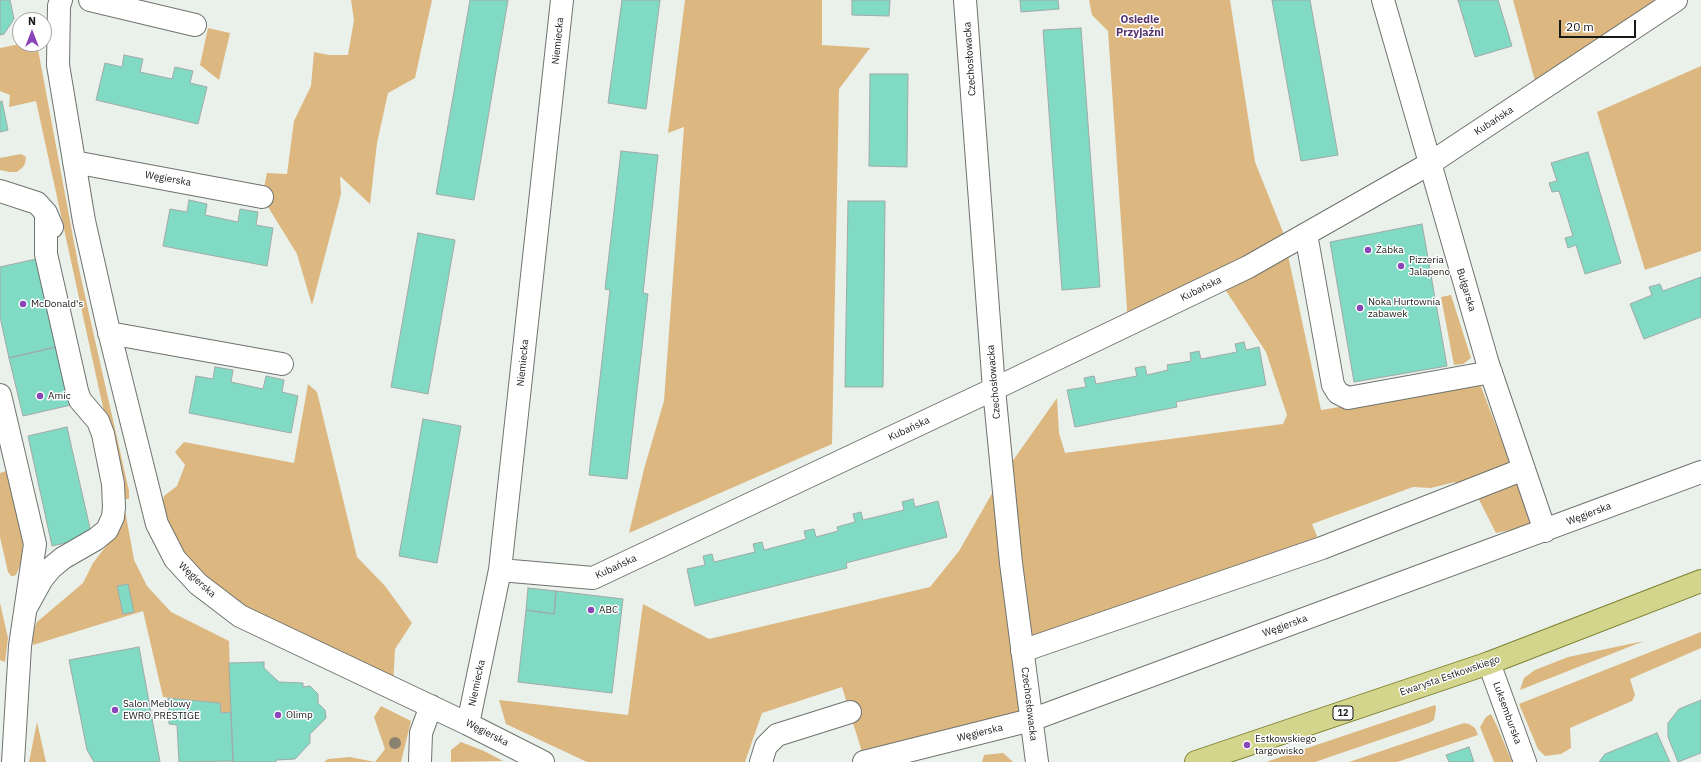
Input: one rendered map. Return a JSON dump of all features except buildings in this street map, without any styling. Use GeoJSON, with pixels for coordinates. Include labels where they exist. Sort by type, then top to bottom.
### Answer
{"type":"FeatureCollection","features":[{"type":"Feature","properties":{"kind":"main road","name":"Ewarysta Estkowskiego"},"geometry":{"type":"LineString","coordinates":[[1196,762],[1489,663],[1701,581]]}},
{"type":"Feature","properties":{"kind":"street","name":"Węgierska"},"geometry":{"type":"LineString","coordinates":[[61,0],[59,6],[58,65],[84,221],[109,333],[157,524],[175,560],[198,584],[240,616],[431,706],[543,762]]}},
{"type":"Feature","properties":{"kind":"street"},"geometry":{"type":"LineString","coordinates":[[90,0],[195,25]]}},
{"type":"Feature","properties":{"kind":"street","name":"Niemiecka"},"geometry":{"type":"LineString","coordinates":[[468,724],[500,570],[562,0]]}},
{"type":"Feature","properties":{"kind":"street","name":"Czechosłowacka"},"geometry":{"type":"LineString","coordinates":[[965,0],[994,389],[1011,563],[1037,762]]}},
{"type":"Feature","properties":{"kind":"street","name":"Bułgarska"},"geometry":{"type":"LineString","coordinates":[[1383,0],[1429,164],[1491,372],[1545,530]]}},
{"type":"Feature","properties":{"kind":"street","name":"Kubańska"},"geometry":{"type":"LineString","coordinates":[[500,570],[592,578],[994,389],[1248,266],[1429,164],[1676,0]]}},
{"type":"Feature","properties":{"kind":"street","name":"Węgierska"},"geometry":{"type":"LineString","coordinates":[[74,162],[262,197]]}},
{"type":"Feature","properties":{"kind":"street"},"geometry":{"type":"LineString","coordinates":[[0,191],[37,203],[46,213],[46,254],[77,391],[80,400],[93,415],[102,434],[113,484],[114,507],[111,522],[100,536],[63,558],[51,568],[42,579],[26,608]]}},
{"type":"Feature","properties":{"kind":"street"},"geometry":{"type":"LineString","coordinates":[[1306,234],[1333,385],[1338,393],[1348,398],[1491,372]]}},
{"type":"Feature","properties":{"kind":"street"},"geometry":{"type":"LineString","coordinates":[[109,333],[282,364]]}},
{"type":"Feature","properties":{"kind":"street"},"geometry":{"type":"LineString","coordinates":[[0,395],[34,535],[34,552],[19,655],[13,762]]}},
{"type":"Feature","properties":{"kind":"street"},"geometry":{"type":"LineString","coordinates":[[1022,651],[1322,548],[1524,469]]}},
{"type":"Feature","properties":{"kind":"street","name":"Węgierska"},"geometry":{"type":"LineString","coordinates":[[864,762],[1031,720],[1701,472]]}},
{"type":"Feature","properties":{"kind":"street","name":"Luksemburska"},"geometry":{"type":"LineString","coordinates":[[1489,663],[1526,762]]}},
{"type":"Feature","properties":{"kind":"street"},"geometry":{"type":"LineString","coordinates":[[420,762],[421,733],[431,706]]}},
{"type":"Feature","properties":{"kind":"street"},"geometry":{"type":"LineString","coordinates":[[761,762],[766,746],[777,735],[850,712]]}},
{"type":"Feature","properties":{"kind":"shaded area"},"geometry":{"type":"Polygon","coordinates":[[[351,0],[432,0],[415,78],[388,93],[377,143],[370,204],[340,176],[341,194],[312,305],[297,254],[262,197],[267,173],[287,174],[294,121],[311,86],[314,52],[329,55],[348,55],[354,20],[351,0]]]}},
{"type":"Feature","properties":{"kind":"shaded area"},"geometry":{"type":"Polygon","coordinates":[[[685,0],[822,0],[822,45],[870,48],[839,89],[832,444],[629,533],[644,469],[664,401],[684,127],[668,133],[685,0]]]}},
{"type":"Feature","properties":{"kind":"shaded area"},"geometry":{"type":"Polygon","coordinates":[[[1089,0],[1230,0],[1255,162],[1283,232],[1321,410],[1480,384],[1534,525],[1496,533],[1473,488],[1464,492],[1455,482],[1431,488],[1413,487],[1312,524],[1322,548],[1022,651],[1031,720],[865,762],[842,687],[762,713],[745,762],[587,762],[506,724],[499,700],[628,715],[643,604],[709,639],[930,587],[959,551],[1002,476],[1057,398],[1059,433],[1065,453],[1283,424],[1287,415],[1266,352],[1219,280],[1128,324],[1108,31],[1092,15],[1089,0]]]}},
{"type":"Feature","properties":{"kind":"shaded area"},"geometry":{"type":"Polygon","coordinates":[[[1513,0],[1676,0],[1538,92],[1513,0]]]}},
{"type":"Feature","properties":{"kind":"shaded area"},"geometry":{"type":"Polygon","coordinates":[[[208,28],[230,33],[219,80],[200,65],[208,28]]]}},
{"type":"Feature","properties":{"kind":"shaded area"},"geometry":{"type":"Polygon","coordinates":[[[12,46],[12,52],[38,52],[79,269],[129,491],[129,499],[123,499],[36,101],[9,107],[10,95],[0,91],[0,48],[12,46]]]}},
{"type":"Feature","properties":{"kind":"shaded area"},"geometry":{"type":"Polygon","coordinates":[[[1701,66],[1701,251],[1645,270],[1597,112],[1701,66]]]}},
{"type":"Feature","properties":{"kind":"shaded area"},"geometry":{"type":"Polygon","coordinates":[[[21,154],[26,157],[25,164],[17,172],[0,170],[0,158],[21,154]]]}},
{"type":"Feature","properties":{"kind":"shaded area"},"geometry":{"type":"Polygon","coordinates":[[[1451,295],[1471,358],[1463,364],[1454,365],[1441,297],[1451,295]]]}},
{"type":"Feature","properties":{"kind":"shaded area"},"geometry":{"type":"Polygon","coordinates":[[[308,384],[317,392],[357,557],[385,586],[412,623],[395,649],[393,688],[240,616],[157,524],[164,496],[177,486],[185,465],[175,452],[184,442],[294,463],[308,384]]]}},
{"type":"Feature","properties":{"kind":"shaded area"},"geometry":{"type":"Polygon","coordinates":[[[6,471],[23,542],[21,563],[16,575],[13,576],[11,576],[8,572],[0,537],[0,473],[6,471]]]}},
{"type":"Feature","properties":{"kind":"shaded area"},"geometry":{"type":"Polygon","coordinates":[[[123,499],[134,560],[147,586],[171,612],[229,641],[231,712],[221,713],[219,703],[163,697],[143,611],[33,645],[33,631],[37,622],[83,583],[93,563],[114,536],[123,499]]]}},
{"type":"Feature","properties":{"kind":"shaded area"},"geometry":{"type":"Polygon","coordinates":[[[0,603],[8,638],[5,662],[0,660],[0,603]]]}},
{"type":"Feature","properties":{"kind":"shaded area"},"geometry":{"type":"Polygon","coordinates":[[[1701,632],[1701,648],[1630,679],[1635,695],[1632,701],[1570,728],[1571,748],[1561,754],[1545,756],[1538,749],[1519,704],[1701,632]]]}},
{"type":"Feature","properties":{"kind":"shaded area"},"geometry":{"type":"Polygon","coordinates":[[[1644,641],[1520,690],[1524,678],[1535,670],[1568,657],[1644,641]]]}},
{"type":"Feature","properties":{"kind":"shaded area"},"geometry":{"type":"Polygon","coordinates":[[[1435,705],[1434,720],[1429,723],[1315,762],[1266,762],[1435,705]]]}},
{"type":"Feature","properties":{"kind":"shaded area"},"geometry":{"type":"Polygon","coordinates":[[[381,706],[411,721],[401,762],[375,762],[385,749],[374,717],[381,706]]]}},
{"type":"Feature","properties":{"kind":"shaded area"},"geometry":{"type":"Polygon","coordinates":[[[1491,714],[1512,762],[1494,762],[1480,727],[1486,717],[1491,714]]]}},
{"type":"Feature","properties":{"kind":"shaded area"},"geometry":{"type":"Polygon","coordinates":[[[37,722],[46,762],[29,762],[37,722]]]}},
{"type":"Feature","properties":{"kind":"shaded area"},"geometry":{"type":"Polygon","coordinates":[[[1464,723],[1475,728],[1478,735],[1397,762],[1349,762],[1464,723]]]}},
{"type":"Feature","properties":{"kind":"shaded area"},"geometry":{"type":"Polygon","coordinates":[[[461,742],[484,751],[503,761],[451,762],[451,750],[461,742]]]}},
{"type":"Feature","properties":{"kind":"shaded area"},"geometry":{"type":"Polygon","coordinates":[[[1003,753],[1013,762],[982,762],[984,755],[1003,753]]]}},
{"type":"Feature","properties":{"kind":"shaded area"},"geometry":{"type":"Polygon","coordinates":[[[350,757],[375,762],[324,762],[328,759],[350,757]]]}},
{"type":"Feature","properties":{"kind":"place","name":"Żabka"},"geometry":{"type":"Point","coordinates":[1368,250]}},
{"type":"Feature","properties":{"kind":"place","name":"Pizzeria Jalapeno"},"geometry":{"type":"Point","coordinates":[1401,266]}},
{"type":"Feature","properties":{"kind":"place","name":"McDonald's"},"geometry":{"type":"Point","coordinates":[23,304]}},
{"type":"Feature","properties":{"kind":"place","name":"Noka Hurtownia zabawek"},"geometry":{"type":"Point","coordinates":[1360,308]}},
{"type":"Feature","properties":{"kind":"place","name":"Amic"},"geometry":{"type":"Point","coordinates":[40,396]}},
{"type":"Feature","properties":{"kind":"place","name":"ABC"},"geometry":{"type":"Point","coordinates":[591,610]}},
{"type":"Feature","properties":{"kind":"place","name":"Salon Meblowy EWRO PRESTIGE"},"geometry":{"type":"Point","coordinates":[115,710]}},
{"type":"Feature","properties":{"kind":"place","name":"Olimp"},"geometry":{"type":"Point","coordinates":[278,715]}},
{"type":"Feature","properties":{"kind":"place","name":"Estkowskiego targowisko"},"geometry":{"type":"Point","coordinates":[1247,745]}},
{"type":"Feature","properties":{"kind":"district","name":"Osiedle Przyjaźni"},"geometry":{"type":"Point","coordinates":[1140,26]}}]}
